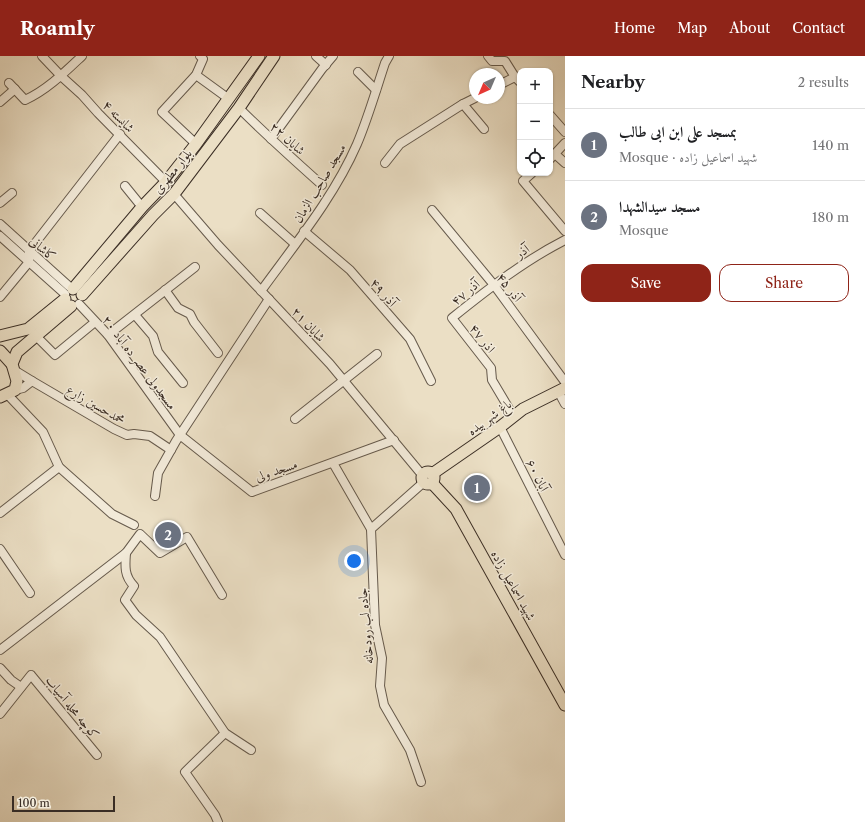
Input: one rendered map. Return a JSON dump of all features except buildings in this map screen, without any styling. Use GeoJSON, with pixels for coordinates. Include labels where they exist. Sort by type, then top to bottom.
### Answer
{"type":"FeatureCollection","features":[{"type":"Feature","properties":{"kind":"main road"},"geometry":{"type":"LineString","coordinates":[[260,56],[272,59]]}},
{"type":"Feature","properties":{"kind":"main road","name":"بلوار مطهری"},"geometry":{"type":"LineString","coordinates":[[0,336],[28,329],[72,297],[142,207],[166,182],[196,144],[260,56]]}},
{"type":"Feature","properties":{"kind":"main road","name":"بلوار مطهری"},"geometry":{"type":"LineString","coordinates":[[13,367],[17,352],[36,336],[72,297],[174,194],[239,108],[272,59]]}},
{"type":"Feature","properties":{"kind":"main road"},"geometry":{"type":"LineString","coordinates":[[0,351],[13,367],[17,381],[7,394]]}},
{"type":"Feature","properties":{"kind":"main road","name":"باغ شهر بیده"},"geometry":{"type":"LineString","coordinates":[[428,479],[523,409],[563,387]]}},
{"type":"Feature","properties":{"kind":"main road","name":"شهید اسماعیل زاده"},"geometry":{"type":"LineString","coordinates":[[428,479],[456,509],[565,704]]}},
{"type":"Feature","properties":{"kind":"street","name":"شایسته ۴"},"geometry":{"type":"LineString","coordinates":[[42,56],[166,182]]}},
{"type":"Feature","properties":{"kind":"street"},"geometry":{"type":"LineString","coordinates":[[0,102],[12,86],[25,100],[39,93],[61,76],[82,56]]}},
{"type":"Feature","properties":{"kind":"street"},"geometry":{"type":"LineString","coordinates":[[196,144],[162,112],[196,75],[203,59],[200,56]]}},
{"type":"Feature","properties":{"kind":"street"},"geometry":{"type":"LineString","coordinates":[[316,56],[326,65]]}},
{"type":"Feature","properties":{"kind":"street"},"geometry":{"type":"LineString","coordinates":[[271,139],[333,56]]}},
{"type":"Feature","properties":{"kind":"street","name":"مسجد صاحب الزمان"},"geometry":{"type":"LineString","coordinates":[[261,291],[323,205],[343,171],[357,143],[389,56]]}},
{"type":"Feature","properties":{"kind":"street"},"geometry":{"type":"LineString","coordinates":[[488,56],[492,61],[505,61],[517,78]]}},
{"type":"Feature","properties":{"kind":"street"},"geometry":{"type":"LineString","coordinates":[[358,72],[376,90]]}},
{"type":"Feature","properties":{"kind":"street"},"geometry":{"type":"LineString","coordinates":[[196,75],[228,99]]}},
{"type":"Feature","properties":{"kind":"street"},"geometry":{"type":"LineString","coordinates":[[505,83],[517,79]]}},
{"type":"Feature","properties":{"kind":"street"},"geometry":{"type":"LineString","coordinates":[[385,163],[400,144],[469,101]]}},
{"type":"Feature","properties":{"kind":"street"},"geometry":{"type":"LineString","coordinates":[[463,104],[484,129]]}},
{"type":"Feature","properties":{"kind":"street","name":"شایان ۲۲"},"geometry":{"type":"LineString","coordinates":[[239,108],[322,185]]}},
{"type":"Feature","properties":{"kind":"street"},"geometry":{"type":"LineString","coordinates":[[553,118],[565,132]]}},
{"type":"Feature","properties":{"kind":"street"},"geometry":{"type":"LineString","coordinates":[[0,296],[29,262],[29,251],[120,134]]}},
{"type":"Feature","properties":{"kind":"street"},"geometry":{"type":"LineString","coordinates":[[565,143],[553,157],[565,163]]}},
{"type":"Feature","properties":{"kind":"street"},"geometry":{"type":"LineString","coordinates":[[529,176],[523,181],[565,231]]}},
{"type":"Feature","properties":{"kind":"street"},"geometry":{"type":"LineString","coordinates":[[125,186],[142,207]]}},
{"type":"Feature","properties":{"kind":"street"},"geometry":{"type":"LineString","coordinates":[[0,203],[12,194]]}},
{"type":"Feature","properties":{"kind":"street","name":"شایان ۲۱"},"geometry":{"type":"LineString","coordinates":[[174,194],[218,245],[330,364],[428,479]]}},
{"type":"Feature","properties":{"kind":"street","name":"آذر ۴۵"},"geometry":{"type":"LineString","coordinates":[[432,210],[494,285],[563,387],[565,404]]}},
{"type":"Feature","properties":{"kind":"street"},"geometry":{"type":"LineString","coordinates":[[260,214],[295,244]]}},
{"type":"Feature","properties":{"kind":"street","name":"کاشانی"},"geometry":{"type":"LineString","coordinates":[[0,224],[29,251],[72,297]]}},
{"type":"Feature","properties":{"kind":"street","name":"آذر ۴۹"},"geometry":{"type":"LineString","coordinates":[[304,232],[350,270],[410,339],[431,381]]}},
{"type":"Feature","properties":{"kind":"street","name":"کاشانی"},"geometry":{"type":"LineString","coordinates":[[0,236],[72,297]]}},
{"type":"Feature","properties":{"kind":"street","name":"آذر"},"geometry":{"type":"LineString","coordinates":[[494,285],[542,252],[565,240]]}},
{"type":"Feature","properties":{"kind":"street"},"geometry":{"type":"LineString","coordinates":[[108,335],[195,267]]}},
{"type":"Feature","properties":{"kind":"street","name":"آذر ۴۷"},"geometry":{"type":"LineString","coordinates":[[452,318],[494,285]]}},
{"type":"Feature","properties":{"kind":"street"},"geometry":{"type":"LineString","coordinates":[[165,290],[178,308],[190,314],[194,322],[218,353]]}},
{"type":"Feature","properties":{"kind":"street","name":"مسجدولی عصر ده آباد ۲۰"},"geometry":{"type":"LineString","coordinates":[[72,297],[108,335],[180,435]]}},
{"type":"Feature","properties":{"kind":"street"},"geometry":{"type":"LineString","coordinates":[[155,496],[158,473],[171,450],[269,299]]}},
{"type":"Feature","properties":{"kind":"street"},"geometry":{"type":"LineString","coordinates":[[134,315],[153,336],[158,352],[183,383]]}},
{"type":"Feature","properties":{"kind":"street","name":"اذر ۴۷"},"geometry":{"type":"LineString","coordinates":[[452,318],[490,368],[492,380],[514,416]]}},
{"type":"Feature","properties":{"kind":"street"},"geometry":{"type":"LineString","coordinates":[[36,336],[55,355],[96,322]]}},
{"type":"Feature","properties":{"kind":"street"},"geometry":{"type":"LineString","coordinates":[[295,419],[377,354]]}},
{"type":"Feature","properties":{"kind":"street","name":"محمدحسین زارع"},"geometry":{"type":"LineString","coordinates":[[13,367],[32,381],[114,429],[127,435],[139,434],[150,436],[171,450]]}},
{"type":"Feature","properties":{"kind":"street"},"geometry":{"type":"LineString","coordinates":[[32,381],[23,388],[7,394],[43,432],[59,467],[112,514],[134,525]]}},
{"type":"Feature","properties":{"kind":"street","name":"آبان ۶۰"},"geometry":{"type":"LineString","coordinates":[[500,427],[565,555]]}},
{"type":"Feature","properties":{"kind":"street","name":"مسجد ولی"},"geometry":{"type":"LineString","coordinates":[[180,435],[252,492],[394,440]]}},
{"type":"Feature","properties":{"kind":"street"},"geometry":{"type":"LineString","coordinates":[[333,463],[371,529],[428,479]]}},
{"type":"Feature","properties":{"kind":"street"},"geometry":{"type":"LineString","coordinates":[[0,512],[59,467]]}},
{"type":"Feature","properties":{"kind":"street","name":"جاده لب رودخانه"},"geometry":{"type":"LineString","coordinates":[[371,529],[375,625],[382,658],[380,686],[384,705],[410,750],[421,782]]}},
{"type":"Feature","properties":{"kind":"street"},"geometry":{"type":"LineString","coordinates":[[0,650],[126,553],[140,534],[160,553],[187,537],[222,595]]}},
{"type":"Feature","properties":{"kind":"street"},"geometry":{"type":"LineString","coordinates":[[0,549],[30,593]]}},
{"type":"Feature","properties":{"kind":"street"},"geometry":{"type":"LineString","coordinates":[[126,553],[126,575],[134,586],[125,600],[136,615],[160,637],[225,733],[251,750]]}},
{"type":"Feature","properties":{"kind":"street"},"geometry":{"type":"LineString","coordinates":[[0,668],[11,680],[21,687]]}},
{"type":"Feature","properties":{"kind":"street","name":"کوچه محله آسیاب"},"geometry":{"type":"LineString","coordinates":[[0,714],[31,675],[97,755]]}},
{"type":"Feature","properties":{"kind":"street"},"geometry":{"type":"LineString","coordinates":[[218,822],[215,815],[185,772],[225,733]]}},
{"type":"Feature","properties":{"kind":"place","name":"بمسجد علی ابن ابی طالب"},"geometry":{"type":"Point","coordinates":[477,488]}},
{"type":"Feature","properties":{"kind":"place","name":"مسجد سیدالشهدا"},"geometry":{"type":"Point","coordinates":[168,535]}}]}
